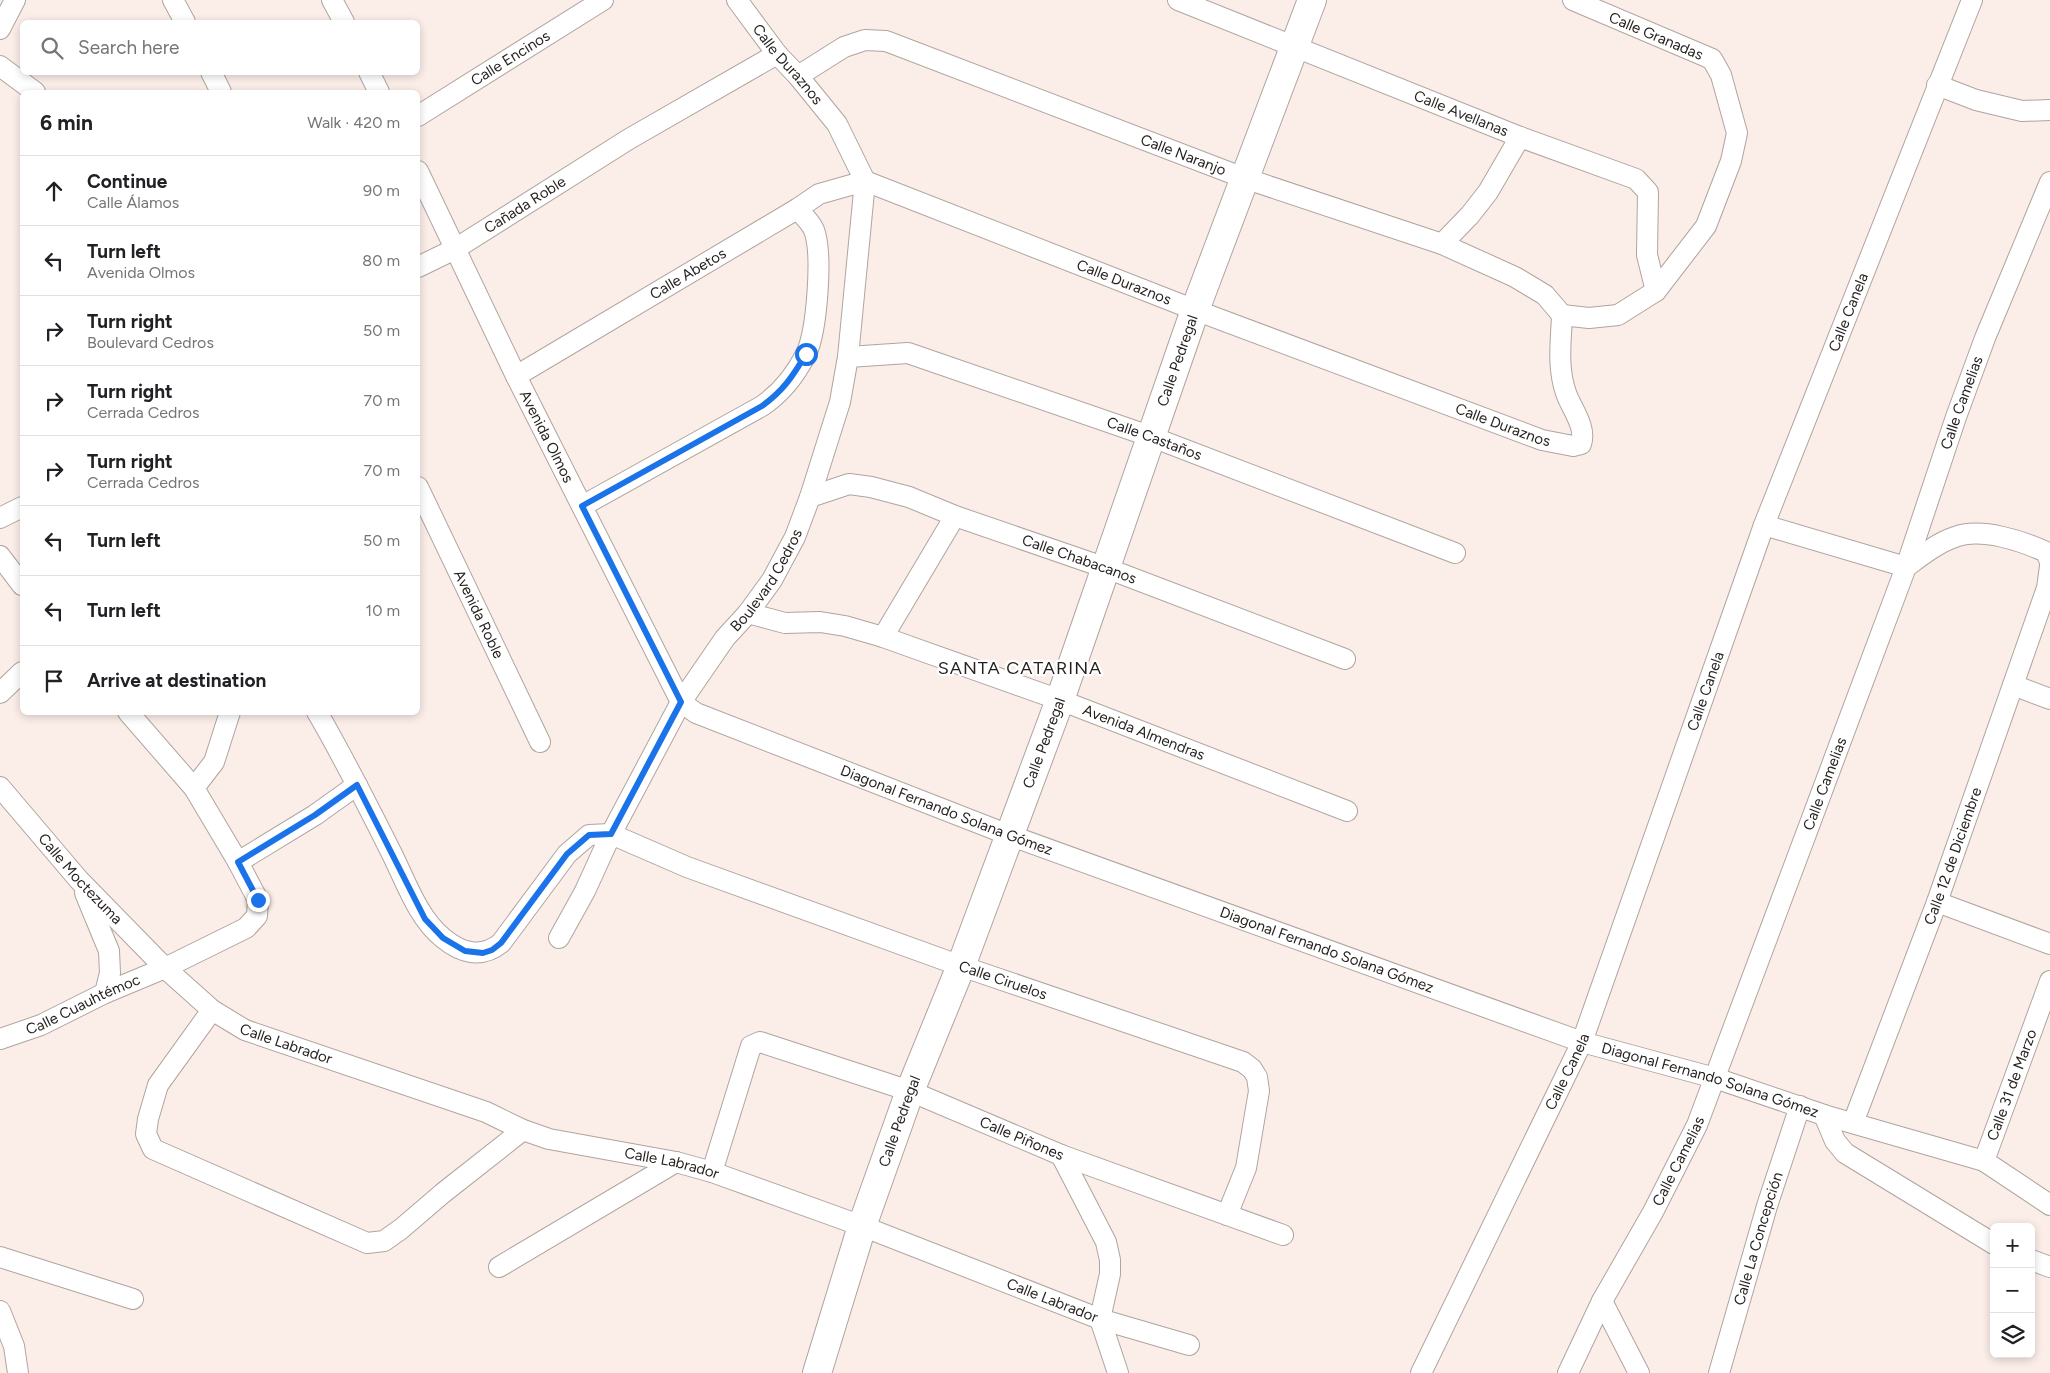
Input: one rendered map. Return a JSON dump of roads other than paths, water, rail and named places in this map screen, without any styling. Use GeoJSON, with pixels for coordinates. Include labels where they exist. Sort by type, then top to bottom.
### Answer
{"type":"FeatureCollection","features":[{"type":"Feature","properties":{"kind":"street"},"geometry":{"type":"LineString","coordinates":[[0,28],[15,0]]}},
{"type":"Feature","properties":{"kind":"street"},"geometry":{"type":"LineString","coordinates":[[173,0],[184,20]]}},
{"type":"Feature","properties":{"kind":"street","name":"Calle Encinos"},"geometry":{"type":"LineString","coordinates":[[420,115],[603,0]]}},
{"type":"Feature","properties":{"kind":"street","name":"Calle Duraznos"},"geometry":{"type":"LineString","coordinates":[[737,0],[777,54],[798,76],[837,124],[865,182],[1195,310],[1542,440],[1573,446],[1581,444],[1584,438],[1582,428],[1566,394],[1560,375],[1562,315]]}},
{"type":"Feature","properties":{"kind":"street","name":"Calle Avellanas"},"geometry":{"type":"LineString","coordinates":[[1178,0],[1520,137],[1636,179],[1648,192],[1647,255],[1656,291]]}},
{"type":"Feature","properties":{"kind":"street","name":"Calle Pedregal"},"geometry":{"type":"LineString","coordinates":[[817,1373],[862,1226],[910,1091],[961,966],[1060,700],[1195,310],[1312,0]]}},
{"type":"Feature","properties":{"kind":"street","name":"Calle Granadas"},"geometry":{"type":"LineString","coordinates":[[1573,0],[1712,59],[1721,75],[1737,133],[1731,161],[1706,226],[1656,291]]}},
{"type":"Feature","properties":{"kind":"street","name":"Calle Canela"},"geometry":{"type":"LineString","coordinates":[[1421,1373],[1582,1042],[1764,525],[1972,0]]}},
{"type":"Feature","properties":{"kind":"street"},"geometry":{"type":"LineString","coordinates":[[334,1],[343,20]]}},
{"type":"Feature","properties":{"kind":"street","name":"Calle Naranjo"},"geometry":{"type":"LineString","coordinates":[[798,76],[844,48],[865,40],[886,41],[1244,178],[1442,244],[1514,277],[1545,295],[1562,315]]}},
{"type":"Feature","properties":{"kind":"street","name":"Cañada Roble"},"geometry":{"type":"LineString","coordinates":[[420,266],[455,249],[630,139],[777,54]]}},
{"type":"Feature","properties":{"kind":"street"},"geometry":{"type":"LineString","coordinates":[[0,66],[32,90]]}},
{"type":"Feature","properties":{"kind":"street"},"geometry":{"type":"LineString","coordinates":[[212,75],[220,90]]}},
{"type":"Feature","properties":{"kind":"street"},"geometry":{"type":"LineString","coordinates":[[370,75],[378,90]]}},
{"type":"Feature","properties":{"kind":"street"},"geometry":{"type":"LineString","coordinates":[[1937,85],[1976,100],[2022,111],[2050,110]]}},
{"type":"Feature","properties":{"kind":"street"},"geometry":{"type":"LineString","coordinates":[[1442,244],[1470,215],[1488,192],[1520,137]]}},
{"type":"Feature","properties":{"kind":"street"},"geometry":{"type":"LineString","coordinates":[[420,175],[455,249]]}},
{"type":"Feature","properties":{"kind":"street","name":"Calle Abetos"},"geometry":{"type":"LineString","coordinates":[[516,376],[819,194],[865,182]]}},
{"type":"Feature","properties":{"kind":"street","name":"Boulevard Cedros"},"geometry":{"type":"LineString","coordinates":[[559,938],[585,891],[611,834],[681,702],[724,638],[748,613],[772,580],[790,545],[810,497],[840,402],[848,357],[865,182]]}},
{"type":"Feature","properties":{"kind":"street","name":"Calle Camelias"},"geometry":{"type":"LineString","coordinates":[[1568,1373],[1602,1301],[1654,1212],[1697,1125],[1906,567],[1975,364],[2050,182]]}},
{"type":"Feature","properties":{"kind":"street"},"geometry":{"type":"LineString","coordinates":[[582,506],[762,406],[778,395],[793,377],[806,354],[813,333],[818,251],[814,230],[796,209]]}},
{"type":"Feature","properties":{"kind":"street","name":"Avenida Olmos"},"geometry":{"type":"LineString","coordinates":[[455,249],[516,376],[681,702]]}},
{"type":"Feature","properties":{"kind":"street"},"geometry":{"type":"LineString","coordinates":[[1562,315],[1588,318],[1618,315],[1656,291]]}},
{"type":"Feature","properties":{"kind":"street","name":"Calle Castaños"},"geometry":{"type":"LineString","coordinates":[[848,357],[908,353],[1152,436],[1455,553]]}},
{"type":"Feature","properties":{"kind":"street","name":"Calle Chabacanos"},"geometry":{"type":"LineString","coordinates":[[810,497],[849,484],[909,497],[955,516],[1106,568],[1345,659]]}},
{"type":"Feature","properties":{"kind":"street","name":"Avenida Roble"},"geometry":{"type":"LineString","coordinates":[[420,491],[540,742]]}},
{"type":"Feature","properties":{"kind":"street"},"geometry":{"type":"LineString","coordinates":[[0,518],[20,508]]}},
{"type":"Feature","properties":{"kind":"street"},"geometry":{"type":"LineString","coordinates":[[883,637],[955,516]]}},
{"type":"Feature","properties":{"kind":"street"},"geometry":{"type":"LineString","coordinates":[[1764,525],[1906,567],[1936,546],[1956,536],[1978,533],[2029,544],[2046,552],[2050,564]]}},
{"type":"Feature","properties":{"kind":"street"},"geometry":{"type":"LineString","coordinates":[[0,556],[20,582]]}},
{"type":"Feature","properties":{"kind":"street","name":"Calle 12 de Diciembre"},"geometry":{"type":"LineString","coordinates":[[1853,1122],[1937,902],[2047,588],[2050,564]]}},
{"type":"Feature","properties":{"kind":"street","name":"Avenida Almendras"},"geometry":{"type":"LineString","coordinates":[[748,613],[785,622],[820,622],[845,626],[883,637],[1060,700],[1347,812]]}},
{"type":"Feature","properties":{"kind":"street"},"geometry":{"type":"LineString","coordinates":[[0,693],[20,674]]}},
{"type":"Feature","properties":{"kind":"street"},"geometry":{"type":"LineString","coordinates":[[2013,685],[2050,699]]}},
{"type":"Feature","properties":{"kind":"street","name":"Diagonal Fernando Solana Gómez"},"geometry":{"type":"LineString","coordinates":[[681,702],[696,713],[1009,835],[1582,1042],[1715,1078],[1824,1115],[1984,1162],[2050,1205]]}},
{"type":"Feature","properties":{"kind":"street"},"geometry":{"type":"LineString","coordinates":[[131,715],[194,788],[238,862],[315,815],[357,785]]}},
{"type":"Feature","properties":{"kind":"street"},"geometry":{"type":"LineString","coordinates":[[194,788],[214,762],[229,715]]}},
{"type":"Feature","properties":{"kind":"street"},"geometry":{"type":"LineString","coordinates":[[319,715],[357,785],[425,919],[443,938],[465,951],[483,953],[492,950],[501,943],[567,854],[589,835],[611,834]]}},
{"type":"Feature","properties":{"kind":"street","name":"Calle Moctezuma"},"geometry":{"type":"LineString","coordinates":[[0,787],[79,880],[165,968]]}},
{"type":"Feature","properties":{"kind":"street","name":"Calle Ciruelos"},"geometry":{"type":"LineString","coordinates":[[611,834],[688,867],[961,966],[1243,1062],[1252,1069],[1257,1077],[1259,1092],[1246,1168],[1227,1215]]}},
{"type":"Feature","properties":{"kind":"street","name":"Calle Cuauhtémoc"},"geometry":{"type":"LineString","coordinates":[[0,1039],[41,1025],[105,993],[165,968],[246,928],[256,916],[258,900],[238,862]]}},
{"type":"Feature","properties":{"kind":"street"},"geometry":{"type":"LineString","coordinates":[[79,880],[109,951],[110,973],[105,993]]}},
{"type":"Feature","properties":{"kind":"street"},"geometry":{"type":"LineString","coordinates":[[1937,902],[2050,944]]}},
{"type":"Feature","properties":{"kind":"street","name":"Calle Labrador"},"geometry":{"type":"LineString","coordinates":[[165,968],[212,1010],[245,1030],[486,1112],[523,1130],[549,1139],[676,1162],[712,1172],[862,1226],[1100,1319],[1189,1345]]}},
{"type":"Feature","properties":{"kind":"street","name":"Calle 31 de Marzo"},"geometry":{"type":"LineString","coordinates":[[1984,1162],[2050,981]]}},
{"type":"Feature","properties":{"kind":"street"},"geometry":{"type":"LineString","coordinates":[[212,1010],[158,1085],[148,1119],[146,1134],[154,1149],[367,1243],[384,1241],[402,1229],[443,1193],[523,1130]]}},
{"type":"Feature","properties":{"kind":"street","name":"Calle Piñones"},"geometry":{"type":"LineString","coordinates":[[712,1172],[751,1046],[760,1042],[910,1091],[1061,1155],[1283,1235]]}},
{"type":"Feature","properties":{"kind":"street","name":"Calle La Concepción"},"geometry":{"type":"LineString","coordinates":[[1719,1373],[1767,1206],[1800,1106]]}},
{"type":"Feature","properties":{"kind":"street"},"geometry":{"type":"LineString","coordinates":[[1824,1115],[1836,1141],[1845,1153],[1990,1242]]}},
{"type":"Feature","properties":{"kind":"street"},"geometry":{"type":"LineString","coordinates":[[1061,1155],[1106,1242],[1110,1260],[1110,1274],[1100,1319],[1118,1373]]}},
{"type":"Feature","properties":{"kind":"street"},"geometry":{"type":"LineString","coordinates":[[498,1267],[676,1162]]}},
{"type":"Feature","properties":{"kind":"street"},"geometry":{"type":"LineString","coordinates":[[0,1257],[133,1299]]}},
{"type":"Feature","properties":{"kind":"street"},"geometry":{"type":"LineString","coordinates":[[2035,1261],[2050,1267]]}},
{"type":"Feature","properties":{"kind":"street"},"geometry":{"type":"LineString","coordinates":[[1602,1301],[1639,1373]]}},
{"type":"Feature","properties":{"kind":"street"},"geometry":{"type":"LineString","coordinates":[[0,1311],[14,1346],[18,1373]]}},
{"type":"Feature","properties":{"kind":"district","name":"SANTA CATARINA"},"geometry":{"type":"Point","coordinates":[1020,668]}}]}
